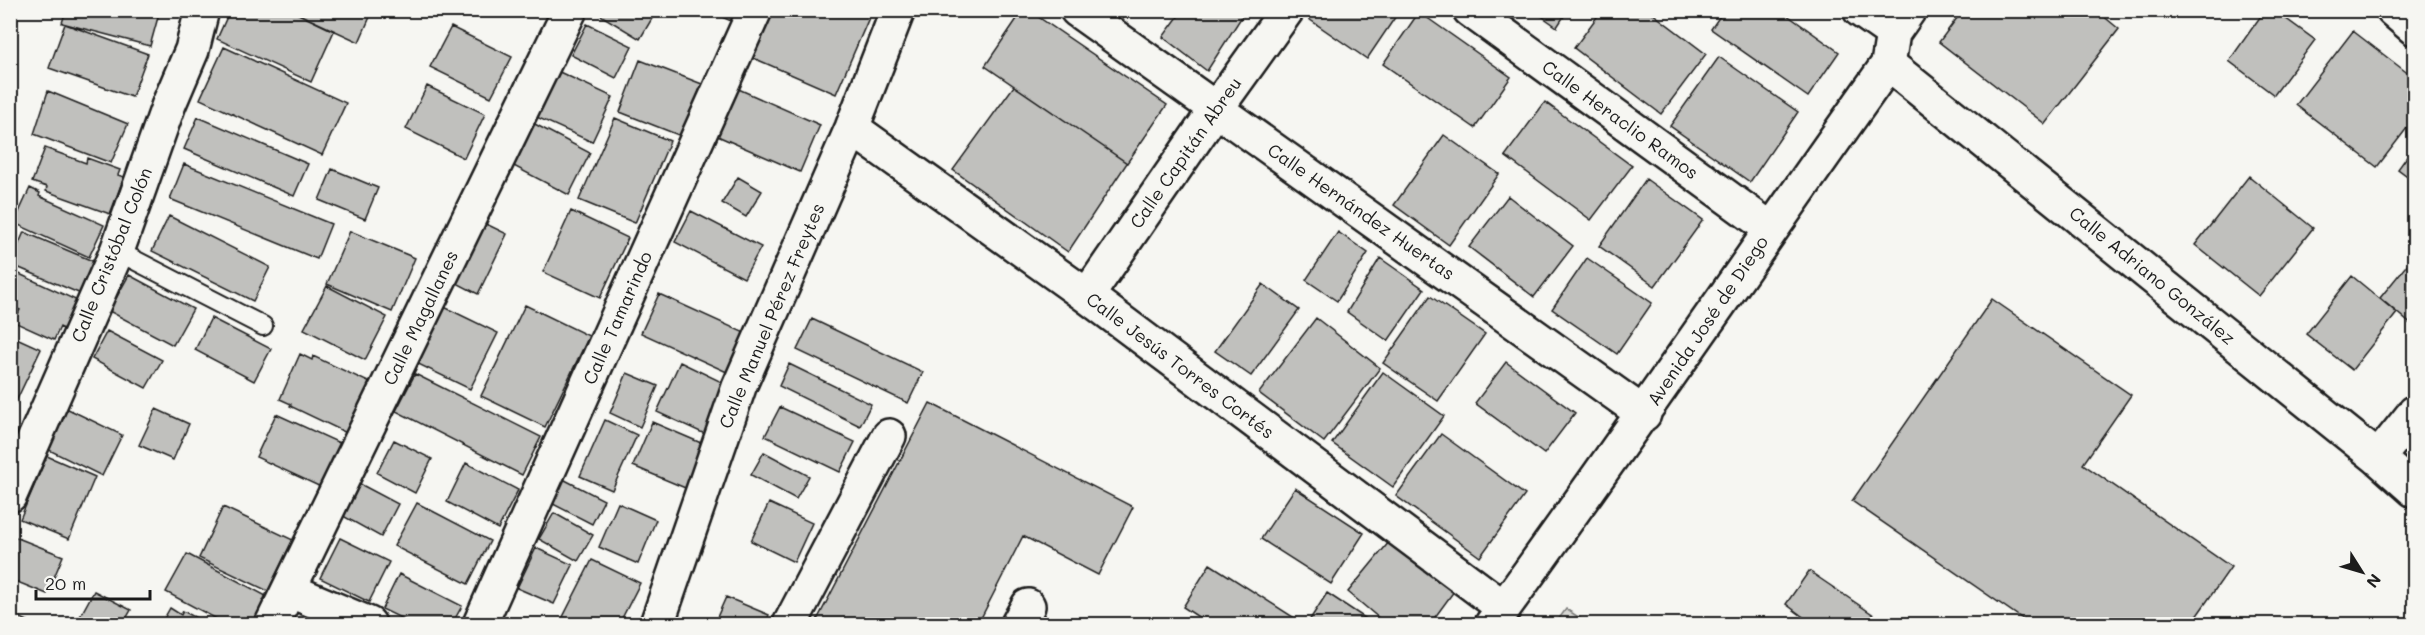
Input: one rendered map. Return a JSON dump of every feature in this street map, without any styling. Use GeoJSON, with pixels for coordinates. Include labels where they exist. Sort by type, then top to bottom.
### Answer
{"type":"FeatureCollection","features":[{"type":"Feature","properties":{"kind":"street","name":"Calle Cristóbal Colón"},"geometry":{"type":"LineString","coordinates":[[10,495],[117,251],[169,104],[192,50],[202,10]]}},
{"type":"Feature","properties":{"kind":"street","name":"Calle Magallanes"},"geometry":{"type":"LineString","coordinates":[[272,624],[570,10]]}},
{"type":"Feature","properties":{"kind":"street","name":"Calle Tamarindo"},"geometry":{"type":"LineString","coordinates":[[480,624],[755,10]]}},
{"type":"Feature","properties":{"kind":"street","name":"Calle Manuel Pérez Freytes"},"geometry":{"type":"LineString","coordinates":[[657,624],[739,387],[852,128],[898,10]]}},
{"type":"Feature","properties":{"kind":"street","name":"Calle Hernández Huertas"},"geometry":{"type":"LineString","coordinates":[[1077,10],[1644,414]]}},
{"type":"Feature","properties":{"kind":"street","name":"Calle Capitán Abreu"},"geometry":{"type":"LineString","coordinates":[[1087,296],[1287,10]]}},
{"type":"Feature","properties":{"kind":"street","name":"Calle Heraclio Ramos"},"geometry":{"type":"LineString","coordinates":[[1470,10],[1771,229]]}},
{"type":"Feature","properties":{"kind":"street","name":"Calle Adriano González"},"geometry":{"type":"LineString","coordinates":[[1860,10],[1897,36],[2415,490]]}},
{"type":"Feature","properties":{"kind":"street"},"geometry":{"type":"LineString","coordinates":[[2393,10],[2415,28]]}},
{"type":"Feature","properties":{"kind":"street","name":"Avenida José de Diego"},"geometry":{"type":"LineString","coordinates":[[1498,616],[1644,414],[1771,229],[1897,36]]}},
{"type":"Feature","properties":{"kind":"street","name":"Calle Jesús Torres Cortés"},"geometry":{"type":"LineString","coordinates":[[852,128],[1087,296],[1498,616]]}},
{"type":"Feature","properties":{"kind":"street"},"geometry":{"type":"LineString","coordinates":[[2378,458],[2415,413]]}},
{"type":"Feature","properties":{"kind":"street"},"geometry":{"type":"LineString","coordinates":[[790,624],[889,436]]}},
{"type":"Feature","properties":{"kind":"street"},"geometry":{"type":"LineString","coordinates":[[289,590],[369,624]]}},
{"type":"Feature","properties":{"kind":"lane"},"geometry":{"type":"LineString","coordinates":[[117,251],[263,326]]}},
{"type":"Feature","properties":{"kind":"shaded area"},"geometry":{"type":"Polygon","coordinates":[[[1566,609],[1589,624],[1555,624],[1566,609]]]}},
{"type":"Feature","properties":{"kind":"building"},"geometry":{"type":"Polygon","coordinates":[[[66,10],[160,10],[150,46],[62,23],[66,10]]]}},
{"type":"Feature","properties":{"kind":"building"},"geometry":{"type":"Polygon","coordinates":[[[230,10],[290,10],[334,31],[311,82],[217,39],[230,10]]]}},
{"type":"Feature","properties":{"kind":"building"},"geometry":{"type":"Polygon","coordinates":[[[290,10],[373,10],[359,42],[290,10]]]}},
{"type":"Feature","properties":{"kind":"building"},"geometry":{"type":"Polygon","coordinates":[[[592,10],[657,10],[640,39],[592,10]]]}},
{"type":"Feature","properties":{"kind":"building"},"geometry":{"type":"Polygon","coordinates":[[[706,10],[744,10],[738,24],[706,10]]]}},
{"type":"Feature","properties":{"kind":"building"},"geometry":{"type":"Polygon","coordinates":[[[760,10],[865,10],[871,13],[836,94],[742,53],[760,10]]]}},
{"type":"Feature","properties":{"kind":"building"},"geometry":{"type":"Polygon","coordinates":[[[1023,10],[1028,10],[1167,105],[1127,163],[985,66],[1023,10]]]}},
{"type":"Feature","properties":{"kind":"building"},"geometry":{"type":"Polygon","coordinates":[[[1183,10],[1246,10],[1207,71],[1163,37],[1183,10]]]}},
{"type":"Feature","properties":{"kind":"building"},"geometry":{"type":"Polygon","coordinates":[[[1310,10],[1400,10],[1367,59],[1306,17],[1310,10]]]}},
{"type":"Feature","properties":{"kind":"building"},"geometry":{"type":"Polygon","coordinates":[[[1533,10],[1568,10],[1557,27],[1533,10]]]}},
{"type":"Feature","properties":{"kind":"building"},"geometry":{"type":"Polygon","coordinates":[[[1602,10],[1648,10],[1706,54],[1661,114],[1574,48],[1602,10]]]}},
{"type":"Feature","properties":{"kind":"building"},"geometry":{"type":"Polygon","coordinates":[[[1724,10],[1780,10],[1839,52],[1808,97],[1711,29],[1724,10]]]}},
{"type":"Feature","properties":{"kind":"building"},"geometry":{"type":"Polygon","coordinates":[[[1963,10],[2096,10],[2119,29],[2045,124],[1939,42],[1963,10]]]}},
{"type":"Feature","properties":{"kind":"building"},"geometry":{"type":"Polygon","coordinates":[[[2265,10],[2274,10],[2315,40],[2274,95],[2229,61],[2265,10]]]}},
{"type":"Feature","properties":{"kind":"building"},"geometry":{"type":"Polygon","coordinates":[[[1419,12],[1511,77],[1475,128],[1383,64],[1419,12]]]}},
{"type":"Feature","properties":{"kind":"building"},"geometry":{"type":"Polygon","coordinates":[[[65,24],[148,54],[132,97],[49,68],[65,24]]]}},
{"type":"Feature","properties":{"kind":"building"},"geometry":{"type":"Polygon","coordinates":[[[587,24],[632,46],[616,78],[571,55],[587,24]]]}},
{"type":"Feature","properties":{"kind":"building"},"geometry":{"type":"Polygon","coordinates":[[[451,27],[512,57],[491,97],[430,67],[451,27]]]}},
{"type":"Feature","properties":{"kind":"building"},"geometry":{"type":"Polygon","coordinates":[[[2353,31],[2414,78],[2414,119],[2377,167],[2296,105],[2353,31]]]}},
{"type":"Feature","properties":{"kind":"building"},"geometry":{"type":"Polygon","coordinates":[[[224,47],[346,103],[322,155],[200,99],[224,47]]]}},
{"type":"Feature","properties":{"kind":"building"},"geometry":{"type":"Polygon","coordinates":[[[1719,57],[1798,112],[1750,182],[1670,126],[1719,57]]]}},
{"type":"Feature","properties":{"kind":"building"},"geometry":{"type":"Polygon","coordinates":[[[640,60],[702,84],[681,136],[620,112],[640,60]]]}},
{"type":"Feature","properties":{"kind":"building"},"geometry":{"type":"Polygon","coordinates":[[[553,69],[613,97],[592,142],[532,115],[553,69]]]}},
{"type":"Feature","properties":{"kind":"building"},"geometry":{"type":"Polygon","coordinates":[[[427,86],[485,114],[464,158],[406,129],[427,86]]]}},
{"type":"Feature","properties":{"kind":"building"},"geometry":{"type":"Polygon","coordinates":[[[1014,86],[1127,163],[1068,252],[953,170],[1014,86]]]}},
{"type":"Feature","properties":{"kind":"building"},"geometry":{"type":"Polygon","coordinates":[[[734,87],[820,125],[800,172],[713,134],[734,87]]]}},
{"type":"Feature","properties":{"kind":"building"},"geometry":{"type":"Polygon","coordinates":[[[48,91],[128,124],[111,163],[34,134],[48,91]]]}},
{"type":"Feature","properties":{"kind":"building"},"geometry":{"type":"Polygon","coordinates":[[[1545,102],[1632,166],[1591,220],[1505,156],[1545,102]]]}},
{"type":"Feature","properties":{"kind":"building"},"geometry":{"type":"Polygon","coordinates":[[[198,117],[308,164],[294,196],[184,149],[198,117]]]}},
{"type":"Feature","properties":{"kind":"building"},"geometry":{"type":"Polygon","coordinates":[[[615,118],[670,141],[635,223],[579,200],[615,118]]]}},
{"type":"Feature","properties":{"kind":"building"},"geometry":{"type":"Polygon","coordinates":[[[529,121],[590,153],[569,195],[508,163],[529,121]]]}},
{"type":"Feature","properties":{"kind":"building"},"geometry":{"type":"Polygon","coordinates":[[[1444,135],[1499,174],[1449,245],[1394,205],[1444,135]]]}},
{"type":"Feature","properties":{"kind":"building"},"geometry":{"type":"Polygon","coordinates":[[[2414,147],[2414,181],[2398,169],[2414,147]]]}},
{"type":"Feature","properties":{"kind":"building"},"geometry":{"type":"Polygon","coordinates":[[[45,148],[86,163],[87,158],[120,170],[118,175],[124,177],[110,214],[46,191],[47,187],[32,182],[45,148]]]}},
{"type":"Feature","properties":{"kind":"building"},"geometry":{"type":"Polygon","coordinates":[[[184,164],[331,224],[317,259],[170,199],[184,164]]]}},
{"type":"Feature","properties":{"kind":"building"},"geometry":{"type":"Polygon","coordinates":[[[332,169],[378,188],[365,219],[319,200],[332,169]]]}},
{"type":"Feature","properties":{"kind":"building"},"geometry":{"type":"Polygon","coordinates":[[[2249,176],[2313,228],[2259,296],[2195,245],[2249,176]]]}},
{"type":"Feature","properties":{"kind":"building"},"geometry":{"type":"Polygon","coordinates":[[[738,177],[762,191],[746,217],[722,203],[738,177]]]}},
{"type":"Feature","properties":{"kind":"building"},"geometry":{"type":"Polygon","coordinates":[[[1646,179],[1703,220],[1655,286],[1599,246],[1646,179]]]}},
{"type":"Feature","properties":{"kind":"building"},"geometry":{"type":"Polygon","coordinates":[[[30,188],[40,193],[39,196],[104,225],[89,257],[14,223],[30,188]]]}},
{"type":"Feature","properties":{"kind":"building"},"geometry":{"type":"Polygon","coordinates":[[[1508,196],[1573,246],[1534,297],[1469,247],[1508,196]]]}},
{"type":"Feature","properties":{"kind":"building"},"geometry":{"type":"Polygon","coordinates":[[[571,211],[628,238],[600,298],[543,272],[571,211]]]}},
{"type":"Feature","properties":{"kind":"building"},"geometry":{"type":"Polygon","coordinates":[[[691,211],[761,247],[744,278],[675,242],[691,211]]]}},
{"type":"Feature","properties":{"kind":"building"},"geometry":{"type":"Polygon","coordinates":[[[169,216],[270,267],[253,301],[152,251],[169,216]]]}},
{"type":"Feature","properties":{"kind":"building"},"geometry":{"type":"Polygon","coordinates":[[[480,221],[507,234],[478,294],[451,280],[480,221]]]}},
{"type":"Feature","properties":{"kind":"building"},"geometry":{"type":"Polygon","coordinates":[[[350,231],[415,258],[392,312],[327,284],[350,231]]]}},
{"type":"Feature","properties":{"kind":"building"},"geometry":{"type":"Polygon","coordinates":[[[24,232],[95,262],[81,294],[10,264],[24,232]]]}},
{"type":"Feature","properties":{"kind":"building"},"geometry":{"type":"Polygon","coordinates":[[[1338,232],[1368,253],[1337,301],[1306,280],[1338,232]]]}},
{"type":"Feature","properties":{"kind":"building"},"geometry":{"type":"Polygon","coordinates":[[[2414,256],[2414,327],[2380,298],[2414,256]]]}},
{"type":"Feature","properties":{"kind":"building"},"geometry":{"type":"Polygon","coordinates":[[[1380,258],[1424,289],[1388,341],[1347,312],[1380,258]]]}},
{"type":"Feature","properties":{"kind":"building"},"geometry":{"type":"Polygon","coordinates":[[[1587,258],[1652,303],[1617,354],[1552,309],[1587,258]]]}},
{"type":"Feature","properties":{"kind":"building"},"geometry":{"type":"Polygon","coordinates":[[[15,272],[78,301],[65,330],[60,327],[54,340],[14,322],[20,310],[10,306],[10,282],[15,272]]]}},
{"type":"Feature","properties":{"kind":"building"},"geometry":{"type":"Polygon","coordinates":[[[129,275],[193,309],[173,345],[109,311],[129,275]]]}},
{"type":"Feature","properties":{"kind":"building"},"geometry":{"type":"Polygon","coordinates":[[[2352,276],[2397,313],[2352,370],[2306,334],[2352,276]]]}},
{"type":"Feature","properties":{"kind":"building"},"geometry":{"type":"Polygon","coordinates":[[[1263,284],[1299,310],[1251,376],[1215,351],[1263,284]]]}},
{"type":"Feature","properties":{"kind":"building"},"geometry":{"type":"Polygon","coordinates":[[[327,286],[387,317],[365,360],[304,329],[327,286]]]}},
{"type":"Feature","properties":{"kind":"building"},"geometry":{"type":"Polygon","coordinates":[[[659,294],[747,334],[729,373],[641,333],[659,294]]]}},
{"type":"Feature","properties":{"kind":"building"},"geometry":{"type":"Polygon","coordinates":[[[1430,296],[1485,334],[1438,401],[1383,363],[1430,296]]]}},
{"type":"Feature","properties":{"kind":"building"},"geometry":{"type":"Polygon","coordinates":[[[1992,299],[2131,395],[2083,464],[2231,567],[2191,624],[2030,624],[1852,501],[1992,299]]]}},
{"type":"Feature","properties":{"kind":"building"},"geometry":{"type":"Polygon","coordinates":[[[438,304],[498,333],[470,389],[410,360],[438,304]]]}},
{"type":"Feature","properties":{"kind":"building"},"geometry":{"type":"Polygon","coordinates":[[[525,305],[589,336],[545,427],[481,396],[525,305]]]}},
{"type":"Feature","properties":{"kind":"building"},"geometry":{"type":"Polygon","coordinates":[[[211,318],[271,349],[254,381],[195,350],[211,318]]]}},
{"type":"Feature","properties":{"kind":"building"},"geometry":{"type":"Polygon","coordinates":[[[1316,318],[1380,368],[1324,442],[1259,393],[1316,318]]]}},
{"type":"Feature","properties":{"kind":"building"},"geometry":{"type":"Polygon","coordinates":[[[812,319],[923,372],[908,403],[797,350],[812,319]]]}},
{"type":"Feature","properties":{"kind":"building"},"geometry":{"type":"Polygon","coordinates":[[[107,331],[162,360],[146,388],[92,359],[107,331]]]}},
{"type":"Feature","properties":{"kind":"building"},"geometry":{"type":"Polygon","coordinates":[[[10,335],[41,349],[10,414],[10,335]]]}},
{"type":"Feature","properties":{"kind":"building"},"geometry":{"type":"Polygon","coordinates":[[[300,354],[312,360],[313,356],[377,386],[353,436],[280,399],[300,354]]]}},
{"type":"Feature","properties":{"kind":"building"},"geometry":{"type":"Polygon","coordinates":[[[680,362],[730,386],[707,435],[657,412],[680,362]]]}},
{"type":"Feature","properties":{"kind":"building"},"geometry":{"type":"Polygon","coordinates":[[[1506,362],[1575,413],[1544,454],[1475,403],[1506,362]]]}},
{"type":"Feature","properties":{"kind":"building"},"geometry":{"type":"Polygon","coordinates":[[[789,364],[871,404],[860,426],[779,386],[789,364]]]}},
{"type":"Feature","properties":{"kind":"building"},"geometry":{"type":"Polygon","coordinates":[[[1383,372],[1444,416],[1393,487],[1332,443],[1383,372]]]}},
{"type":"Feature","properties":{"kind":"building"},"geometry":{"type":"Polygon","coordinates":[[[627,373],[658,386],[640,427],[610,413],[627,373]]]}},
{"type":"Feature","properties":{"kind":"building"},"geometry":{"type":"Polygon","coordinates":[[[415,374],[541,437],[522,475],[396,411],[415,374]]]}},
{"type":"Feature","properties":{"kind":"building"},"geometry":{"type":"Polygon","coordinates":[[[930,403],[1133,507],[1098,575],[1023,536],[978,624],[815,624],[930,403]]]}},
{"type":"Feature","properties":{"kind":"building"},"geometry":{"type":"Polygon","coordinates":[[[780,407],[855,442],[840,472],[765,436],[780,407]]]}},
{"type":"Feature","properties":{"kind":"building"},"geometry":{"type":"Polygon","coordinates":[[[66,408],[122,435],[102,476],[47,449],[66,408]]]}},
{"type":"Feature","properties":{"kind":"building"},"geometry":{"type":"Polygon","coordinates":[[[156,409],[189,424],[173,460],[139,445],[156,409]]]}},
{"type":"Feature","properties":{"kind":"building"},"geometry":{"type":"Polygon","coordinates":[[[276,414],[344,445],[323,488],[256,457],[276,414]]]}},
{"type":"Feature","properties":{"kind":"building"},"geometry":{"type":"Polygon","coordinates":[[[605,420],[637,435],[612,490],[580,476],[605,420]]]}},
{"type":"Feature","properties":{"kind":"building"},"geometry":{"type":"Polygon","coordinates":[[[652,422],[708,446],[690,490],[633,466],[652,422]]]}},
{"type":"Feature","properties":{"kind":"building"},"geometry":{"type":"Polygon","coordinates":[[[1441,434],[1525,495],[1480,557],[1396,496],[1441,434]]]}},
{"type":"Feature","properties":{"kind":"building"},"geometry":{"type":"Polygon","coordinates":[[[394,440],[432,459],[415,493],[377,473],[394,440]]]}},
{"type":"Feature","properties":{"kind":"building"},"geometry":{"type":"Polygon","coordinates":[[[764,452],[809,476],[796,499],[751,475],[764,452]]]}},
{"type":"Feature","properties":{"kind":"building"},"geometry":{"type":"Polygon","coordinates":[[[47,456],[95,477],[69,539],[20,519],[47,456]]]}},
{"type":"Feature","properties":{"kind":"building"},"geometry":{"type":"Polygon","coordinates":[[[466,463],[518,490],[498,529],[447,502],[466,463]]]}},
{"type":"Feature","properties":{"kind":"building"},"geometry":{"type":"Polygon","coordinates":[[[563,479],[604,500],[592,524],[551,503],[563,479]]]}},
{"type":"Feature","properties":{"kind":"building"},"geometry":{"type":"Polygon","coordinates":[[[360,484],[398,504],[381,537],[343,516],[360,484]]]}},
{"type":"Feature","properties":{"kind":"building"},"geometry":{"type":"Polygon","coordinates":[[[1295,488],[1364,533],[1331,584],[1261,539],[1295,488]]]}},
{"type":"Feature","properties":{"kind":"building"},"geometry":{"type":"Polygon","coordinates":[[[417,503],[490,541],[468,584],[394,546],[417,503]]]}},
{"type":"Feature","properties":{"kind":"building"},"geometry":{"type":"Polygon","coordinates":[[[618,503],[656,520],[638,564],[599,547],[618,503]]]}},
{"type":"Feature","properties":{"kind":"building"},"geometry":{"type":"Polygon","coordinates":[[[769,503],[812,523],[794,562],[751,541],[769,503]]]}},
{"type":"Feature","properties":{"kind":"building"},"geometry":{"type":"Polygon","coordinates":[[[223,507],[293,540],[268,591],[199,558],[223,507]]]}},
{"type":"Feature","properties":{"kind":"building"},"geometry":{"type":"Polygon","coordinates":[[[554,513],[593,535],[578,561],[539,539],[554,513]]]}},
{"type":"Feature","properties":{"kind":"building"},"geometry":{"type":"Polygon","coordinates":[[[10,535],[63,556],[47,594],[10,579],[10,535]]]}},
{"type":"Feature","properties":{"kind":"building"},"geometry":{"type":"Polygon","coordinates":[[[1394,536],[1460,583],[1430,624],[1386,624],[1348,592],[1394,536]]]}},
{"type":"Feature","properties":{"kind":"building"},"geometry":{"type":"Polygon","coordinates":[[[340,538],[389,562],[369,602],[320,578],[340,538]]]}},
{"type":"Feature","properties":{"kind":"building"},"geometry":{"type":"Polygon","coordinates":[[[536,548],[573,565],[554,604],[517,588],[536,548]]]}},
{"type":"Feature","properties":{"kind":"building"},"geometry":{"type":"Polygon","coordinates":[[[187,554],[268,597],[253,624],[226,624],[166,592],[187,554]]]}},
{"type":"Feature","properties":{"kind":"building"},"geometry":{"type":"Polygon","coordinates":[[[592,560],[640,583],[619,624],[578,624],[563,617],[592,560]]]}},
{"type":"Feature","properties":{"kind":"building"},"geometry":{"type":"Polygon","coordinates":[[[1210,564],[1304,624],[1209,624],[1183,607],[1210,564]]]}},
{"type":"Feature","properties":{"kind":"building"},"geometry":{"type":"Polygon","coordinates":[[[1809,571],[1887,624],[1808,624],[1810,622],[1786,604],[1809,571]]]}},
{"type":"Feature","properties":{"kind":"building"},"geometry":{"type":"Polygon","coordinates":[[[399,574],[462,606],[452,624],[413,624],[382,609],[399,574]]]}},
{"type":"Feature","properties":{"kind":"building"},"geometry":{"type":"Polygon","coordinates":[[[94,591],[131,610],[123,624],[76,624],[94,591]]]}},
{"type":"Feature","properties":{"kind":"building"},"geometry":{"type":"Polygon","coordinates":[[[1327,593],[1374,624],[1315,624],[1309,621],[1327,593]]]}},
{"type":"Feature","properties":{"kind":"building"},"geometry":{"type":"Polygon","coordinates":[[[726,597],[769,615],[765,624],[714,624],[726,597]]]}},
{"type":"Feature","properties":{"kind":"building"},"geometry":{"type":"Polygon","coordinates":[[[170,608],[181,615],[183,611],[208,624],[161,624],[170,608]]]}},
{"type":"Feature","properties":{"kind":"building"},"geometry":{"type":"Polygon","coordinates":[[[10,613],[34,624],[10,624],[10,613]]]}}]}
